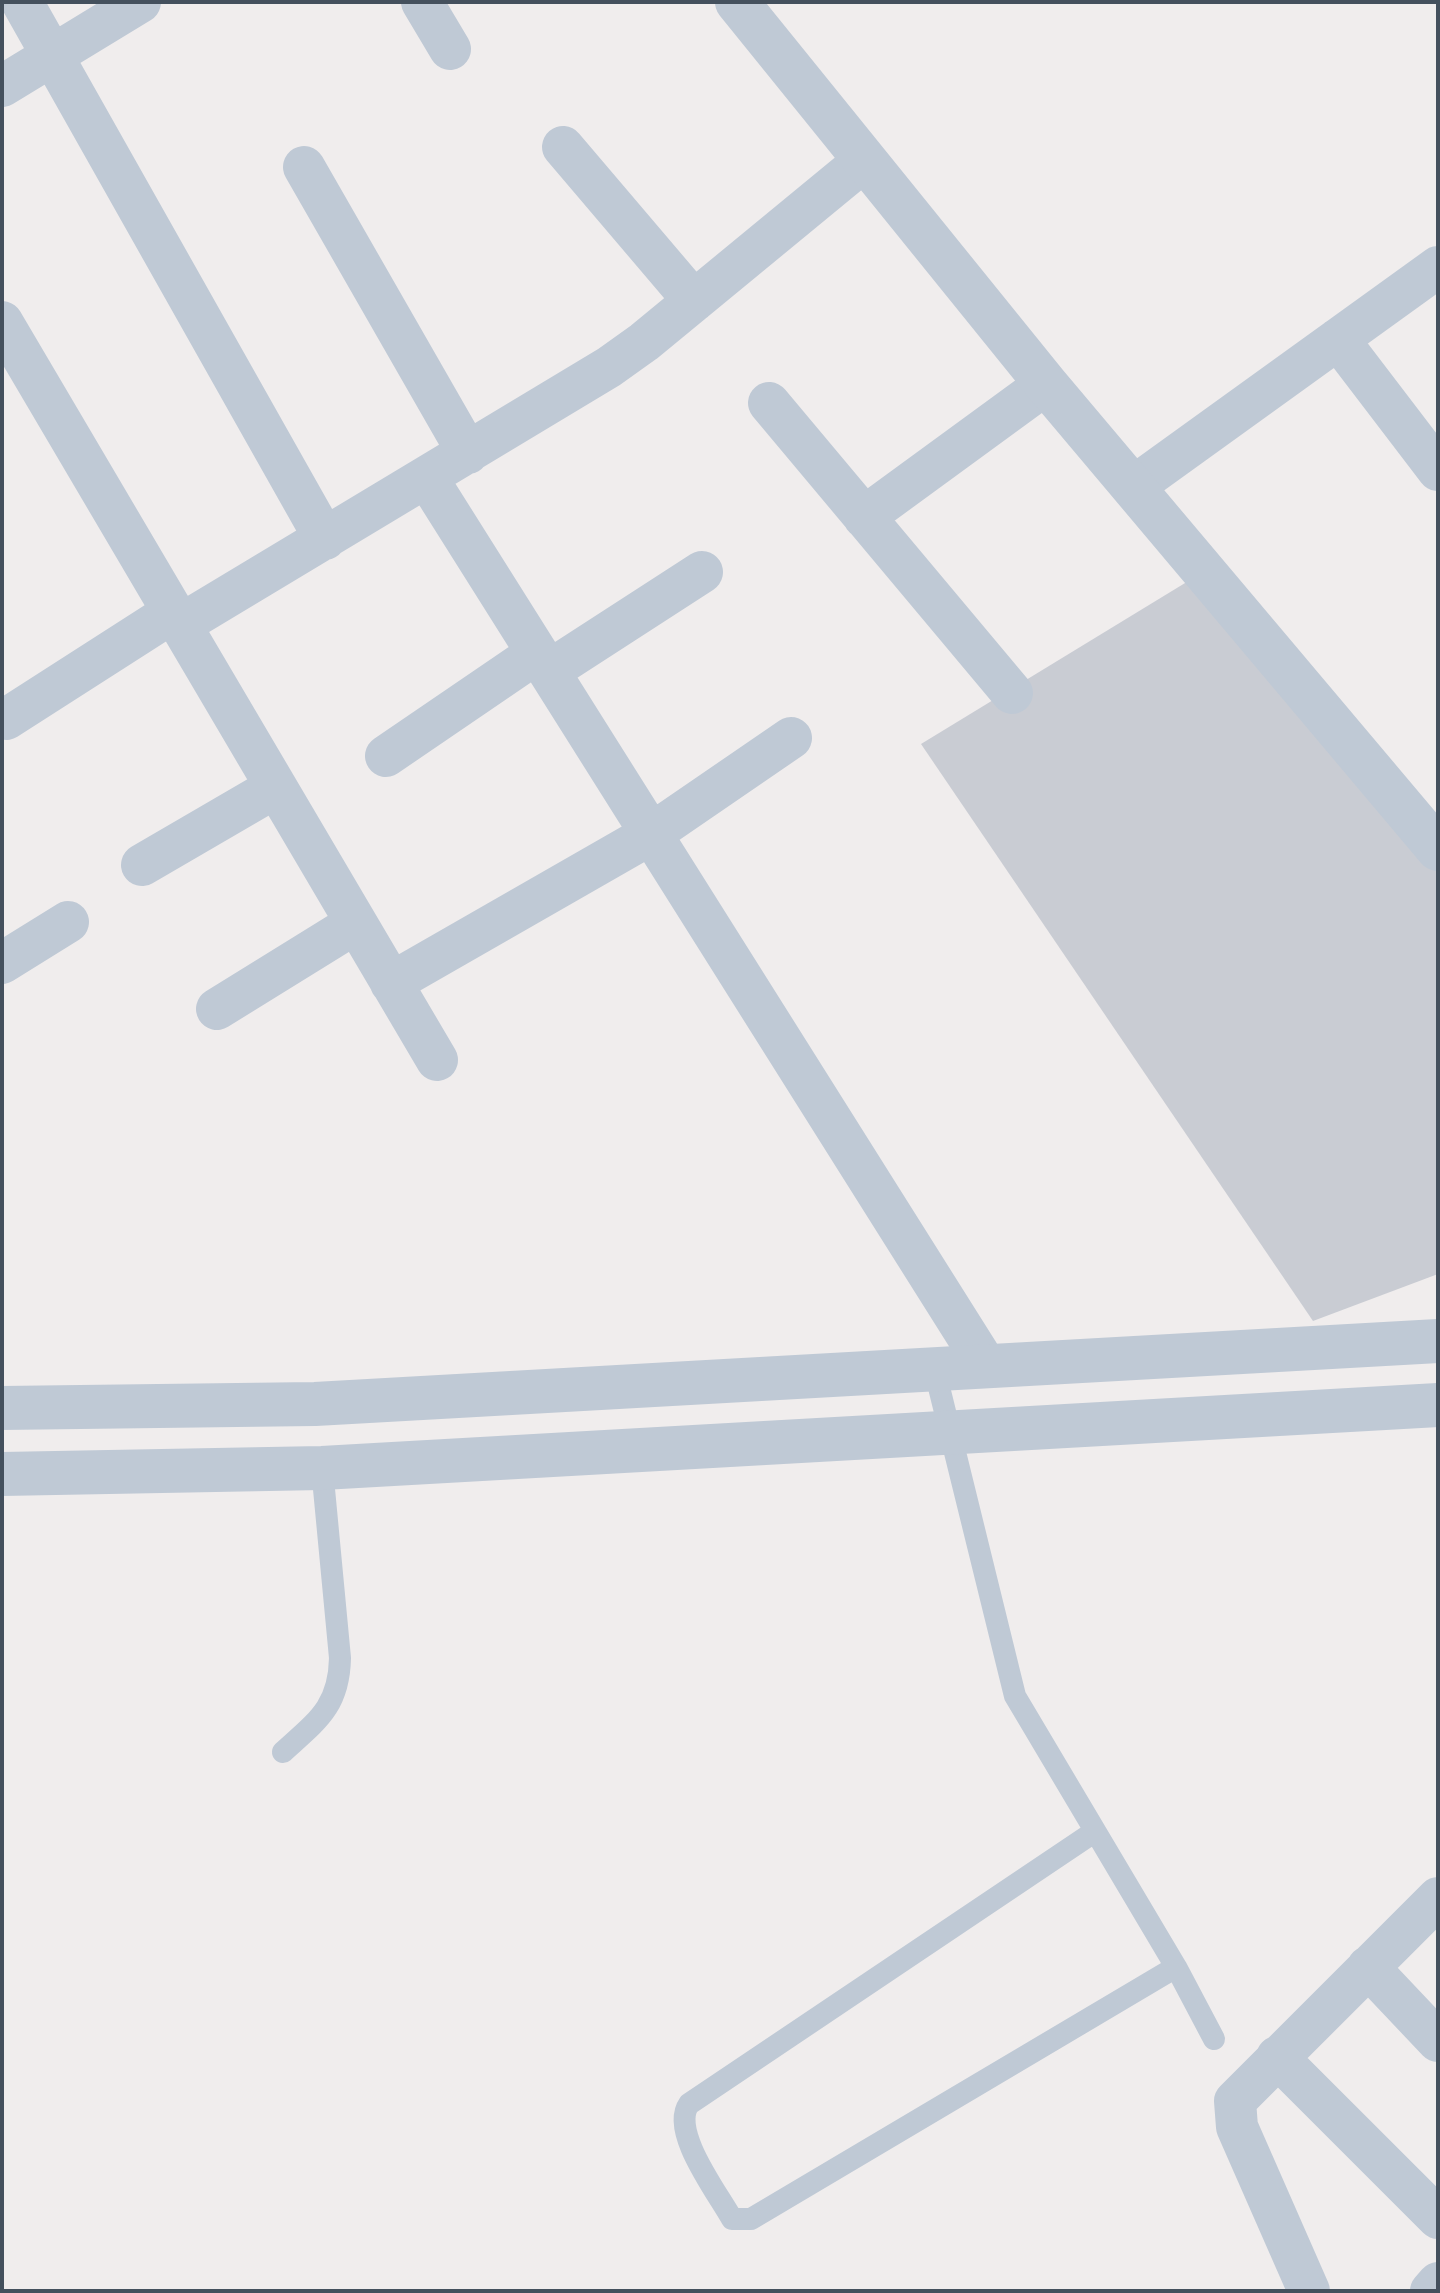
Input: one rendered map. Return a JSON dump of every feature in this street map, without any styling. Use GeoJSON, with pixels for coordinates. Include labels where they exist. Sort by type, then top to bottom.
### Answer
{"type":"FeatureCollection","features":[{"type":"Feature","properties":{"kind":"street"},"geometry":{"type":"LineString","coordinates":[[22,2],[325,539]]}},
{"type":"Feature","properties":{"kind":"street"},"geometry":{"type":"LineString","coordinates":[[2,86],[140,2]]}},
{"type":"Feature","properties":{"kind":"street"},"geometry":{"type":"LineString","coordinates":[[422,2],[450,49]]}},
{"type":"Feature","properties":{"kind":"street"},"geometry":{"type":"LineString","coordinates":[[737,2],[1046,384],[1438,849]]}},
{"type":"Feature","properties":{"kind":"street"},"geometry":{"type":"LineString","coordinates":[[563,147],[694,301]]}},
{"type":"Feature","properties":{"kind":"street"},"geometry":{"type":"LineString","coordinates":[[6,719],[177,619],[325,539],[609,367],[865,160]]}},
{"type":"Feature","properties":{"kind":"street"},"geometry":{"type":"LineString","coordinates":[[304,167],[468,453]]}},
{"type":"Feature","properties":{"kind":"street"},"geometry":{"type":"LineString","coordinates":[[1133,487],[1438,267]]}},
{"type":"Feature","properties":{"kind":"street"},"geometry":{"type":"LineString","coordinates":[[2,322],[437,1060]]}},
{"type":"Feature","properties":{"kind":"street"},"geometry":{"type":"LineString","coordinates":[[1338,339],[1438,470]]}},
{"type":"Feature","properties":{"kind":"street"},"geometry":{"type":"LineString","coordinates":[[864,517],[1046,384]]}},
{"type":"Feature","properties":{"kind":"street"},"geometry":{"type":"LineString","coordinates":[[769,403],[1012,693]]}},
{"type":"Feature","properties":{"kind":"street"},"geometry":{"type":"LineString","coordinates":[[427,478],[985,1364]]}},
{"type":"Feature","properties":{"kind":"street"},"geometry":{"type":"LineString","coordinates":[[386,756],[702,572]]}},
{"type":"Feature","properties":{"kind":"street"},"geometry":{"type":"LineString","coordinates":[[391,983],[651,834],[791,738]]}},
{"type":"Feature","properties":{"kind":"street"},"geometry":{"type":"LineString","coordinates":[[142,865],[276,787]]}},
{"type":"Feature","properties":{"kind":"street"},"geometry":{"type":"LineString","coordinates":[[2,963],[68,922]]}},
{"type":"Feature","properties":{"kind":"street"},"geometry":{"type":"LineString","coordinates":[[217,1009],[356,923]]}},
{"type":"Feature","properties":{"kind":"street"},"geometry":{"type":"LineString","coordinates":[[2,1408],[315,1404],[985,1364],[1438,1341]]}},
{"type":"Feature","properties":{"kind":"street"},"geometry":{"type":"LineString","coordinates":[[2,1474],[322,1468],[1438,1405]]}},
{"type":"Feature","properties":{"kind":"street"},"geometry":{"type":"LineString","coordinates":[[1309,2291],[1234,2113],[1235,2101],[1243,2089],[1438,1898]]}},
{"type":"Feature","properties":{"kind":"street"},"geometry":{"type":"LineString","coordinates":[[1368,1967],[1438,2041]]}},
{"type":"Feature","properties":{"kind":"street"},"geometry":{"type":"LineString","coordinates":[[1277,2057],[1438,2218]]}},
{"type":"Feature","properties":{"kind":"street"},"geometry":{"type":"LineString","coordinates":[[1431,2291],[1438,2283]]}},
{"type":"Feature","properties":{"kind":"lane"},"geometry":{"type":"LineString","coordinates":[[934,1367],[1012,1687],[1094,1832],[1176,1967],[1214,2039]]}},
{"type":"Feature","properties":{"kind":"lane"},"geometry":{"type":"LineString","coordinates":[[283,1752],[325,1713],[339,1686],[340,1658],[322,1468]]}},
{"type":"Feature","properties":{"kind":"lane"},"geometry":{"type":"LineString","coordinates":[[1094,1832],[689,2104],[683,2112],[685,2135],[732,2219],[751,2219],[1176,1967]]}},
{"type":"Feature","properties":{"kind":"building"},"geometry":{"type":"Polygon","coordinates":[[[1190,580],[1438,862],[1438,1274],[1313,1321],[921,744],[1190,580]]]}}]}
